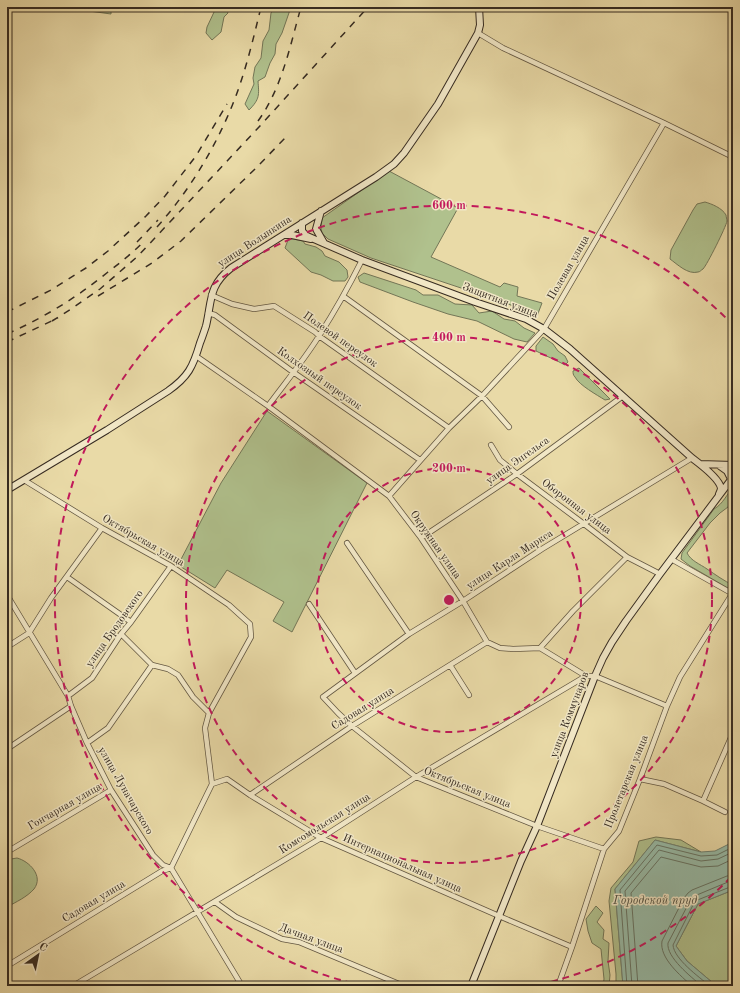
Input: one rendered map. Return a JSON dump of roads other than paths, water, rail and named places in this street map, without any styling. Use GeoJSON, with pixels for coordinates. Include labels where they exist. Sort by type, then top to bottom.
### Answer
{"type":"FeatureCollection","features":[{"type":"Feature","properties":{"kind":"street","name":"улица Волынкина"},"geometry":{"type":"LineString","coordinates":[[7,490],[107,430],[178,384],[192,367],[206,326],[214,286],[223,274],[394,164],[404,153],[438,104],[478,33],[480,26],[479,7]]}},
{"type":"Feature","properties":{"kind":"street"},"geometry":{"type":"LineString","coordinates":[[478,33],[503,48],[733,157]]}},
{"type":"Feature","properties":{"kind":"street","name":"Полевая улица"},"geometry":{"type":"LineString","coordinates":[[389,496],[449,428],[482,396],[544,329],[664,123]]}},
{"type":"Feature","properties":{"kind":"street"},"geometry":{"type":"LineString","coordinates":[[316,229],[321,210]]}},
{"type":"Feature","properties":{"kind":"street"},"geometry":{"type":"LineString","coordinates":[[304,222],[316,229],[324,243],[307,236],[302,231],[304,222]]}},
{"type":"Feature","properties":{"kind":"street"},"geometry":{"type":"LineString","coordinates":[[284,235],[292,235],[324,243]]}},
{"type":"Feature","properties":{"kind":"street","name":"Защитная улица"},"geometry":{"type":"LineString","coordinates":[[324,243],[362,260],[475,302],[521,317],[544,329],[570,349],[718,480]]}},
{"type":"Feature","properties":{"kind":"street"},"geometry":{"type":"LineString","coordinates":[[268,406],[319,336],[362,260]]}},
{"type":"Feature","properties":{"kind":"street","name":"Полевой переулок"},"geometry":{"type":"LineString","coordinates":[[211,295],[232,304],[254,309],[274,306],[315,332],[449,428]]}},
{"type":"Feature","properties":{"kind":"street"},"geometry":{"type":"LineString","coordinates":[[343,296],[482,396],[509,427]]}},
{"type":"Feature","properties":{"kind":"street","name":"Колхозный переулок"},"geometry":{"type":"LineString","coordinates":[[208,313],[215,315],[293,372],[420,460]]}},
{"type":"Feature","properties":{"kind":"street","name":"Окружная улица"},"geometry":{"type":"LineString","coordinates":[[196,356],[268,406],[389,496],[421,538],[488,642]]}},
{"type":"Feature","properties":{"kind":"street","name":"улица Энгельса"},"geometry":{"type":"LineString","coordinates":[[421,538],[517,474],[623,396]]}},
{"type":"Feature","properties":{"kind":"street","name":"Оборонная улица"},"geometry":{"type":"LineString","coordinates":[[491,445],[500,460],[517,474],[627,557],[660,574]]}},
{"type":"Feature","properties":{"kind":"street","name":"улица Карла Маркса"},"geometry":{"type":"LineString","coordinates":[[323,697],[409,634],[463,601],[542,549],[692,458]]}},
{"type":"Feature","properties":{"kind":"street"},"geometry":{"type":"LineString","coordinates":[[700,464],[733,466]]}},
{"type":"Feature","properties":{"kind":"street"},"geometry":{"type":"LineString","coordinates":[[716,465],[727,470],[731,480],[724,482],[718,480]]}},
{"type":"Feature","properties":{"kind":"street","name":"Октябрьская улица"},"geometry":{"type":"LineString","coordinates":[[24,480],[102,528],[171,566],[229,605],[250,624],[251,637],[209,713]]}},
{"type":"Feature","properties":{"kind":"street"},"geometry":{"type":"LineString","coordinates":[[718,480],[721,487],[719,496]]}},
{"type":"Feature","properties":{"kind":"street","name":"улица Коммунаров"},"geometry":{"type":"LineString","coordinates":[[471,986],[521,861],[537,826],[595,676],[612,642],[671,559],[731,480]]}},
{"type":"Feature","properties":{"kind":"street"},"geometry":{"type":"LineString","coordinates":[[7,648],[29,632],[51,598],[102,528]]}},
{"type":"Feature","properties":{"kind":"street"},"geometry":{"type":"LineString","coordinates":[[346,543],[409,634]]}},
{"type":"Feature","properties":{"kind":"street"},"geometry":{"type":"LineString","coordinates":[[540,648],[573,611],[627,557]]}},
{"type":"Feature","properties":{"kind":"street"},"geometry":{"type":"LineString","coordinates":[[671,559],[732,594]]}},
{"type":"Feature","properties":{"kind":"street","name":"улица Бродовского"},"geometry":{"type":"LineString","coordinates":[[68,696],[92,678],[171,566]]}},
{"type":"Feature","properties":{"kind":"street"},"geometry":{"type":"LineString","coordinates":[[67,577],[131,622]]}},
{"type":"Feature","properties":{"kind":"street","name":"Пролетарская улица"},"geometry":{"type":"LineString","coordinates":[[558,986],[604,849],[619,831],[667,706],[680,677],[732,594]]}},
{"type":"Feature","properties":{"kind":"street","name":"улица Луначарского"},"geometry":{"type":"LineString","coordinates":[[7,595],[68,696],[87,743],[111,790],[153,855],[163,865],[171,868],[242,986]]}},
{"type":"Feature","properties":{"kind":"street"},"geometry":{"type":"LineString","coordinates":[[309,604],[355,673]]}},
{"type":"Feature","properties":{"kind":"street"},"geometry":{"type":"LineString","coordinates":[[122,634],[152,665],[168,669],[178,675],[193,697],[209,713],[206,728],[212,784],[171,868]]}},
{"type":"Feature","properties":{"kind":"street"},"geometry":{"type":"LineString","coordinates":[[488,642],[500,648],[540,648],[586,676],[595,676],[667,706]]}},
{"type":"Feature","properties":{"kind":"street","name":"Садовая улица"},"geometry":{"type":"LineString","coordinates":[[250,795],[352,726],[488,642]]}},
{"type":"Feature","properties":{"kind":"street"},"geometry":{"type":"LineString","coordinates":[[87,743],[108,728],[152,665]]}},
{"type":"Feature","properties":{"kind":"street"},"geometry":{"type":"LineString","coordinates":[[450,665],[469,695]]}},
{"type":"Feature","properties":{"kind":"street","name":"Комсомольская улица"},"geometry":{"type":"LineString","coordinates":[[73,986],[321,838],[416,777],[586,676]]}},
{"type":"Feature","properties":{"kind":"street","name":"Октябрьская улица"},"geometry":{"type":"LineString","coordinates":[[323,697],[352,726],[416,777],[537,826],[604,849]]}},
{"type":"Feature","properties":{"kind":"street"},"geometry":{"type":"LineString","coordinates":[[7,749],[71,706]]}},
{"type":"Feature","properties":{"kind":"street"},"geometry":{"type":"LineString","coordinates":[[703,801],[733,733]]}},
{"type":"Feature","properties":{"kind":"street","name":"Интернациональная улица"},"geometry":{"type":"LineString","coordinates":[[212,784],[227,779],[250,795],[321,838],[572,947]]}},
{"type":"Feature","properties":{"kind":"street"},"geometry":{"type":"LineString","coordinates":[[640,779],[664,784],[725,812]]}},
{"type":"Feature","properties":{"kind":"street","name":"Гончарная улица"},"geometry":{"type":"LineString","coordinates":[[7,852],[111,790]]}},
{"type":"Feature","properties":{"kind":"street","name":"Садовая улица"},"geometry":{"type":"LineString","coordinates":[[7,966],[162,871],[171,868]]}},
{"type":"Feature","properties":{"kind":"street","name":"Дачная улица"},"geometry":{"type":"LineString","coordinates":[[215,902],[236,916],[282,939],[299,942],[404,986]]}},
{"type":"Feature","properties":{"kind":"water","name":"Городской пруд"},"geometry":{"type":"Polygon","coordinates":[[[655,840],[701,852],[715,851],[733,842],[733,890],[698,904],[676,946],[687,961],[715,986],[623,986],[615,889],[655,840]]]}},
{"type":"Feature","properties":{"kind":"railway"},"geometry":{"type":"LineString","coordinates":[[157,227],[180,199],[200,170],[225,122],[237,94],[245,69],[261,7]]}},
{"type":"Feature","properties":{"kind":"railway"},"geometry":{"type":"LineString","coordinates":[[258,121],[279,81],[289,52],[301,7]]}},
{"type":"Feature","properties":{"kind":"railway"},"geometry":{"type":"LineString","coordinates":[[52,321],[100,289],[138,256],[259,127],[368,7]]}},
{"type":"Feature","properties":{"kind":"railway"},"geometry":{"type":"LineString","coordinates":[[7,312],[51,290],[86,268],[108,251],[146,216],[165,196],[196,156],[227,104]]}},
{"type":"Feature","properties":{"kind":"railway"},"geometry":{"type":"LineString","coordinates":[[98,296],[152,263],[181,241],[287,136]]}},
{"type":"Feature","properties":{"kind":"railway"},"geometry":{"type":"LineString","coordinates":[[137,242],[158,220]]}},
{"type":"Feature","properties":{"kind":"railway"},"geometry":{"type":"LineString","coordinates":[[7,334],[34,321],[72,299],[123,261],[145,240]]}},
{"type":"Feature","properties":{"kind":"railway"},"geometry":{"type":"LineString","coordinates":[[7,342],[58,318]]}}]}
